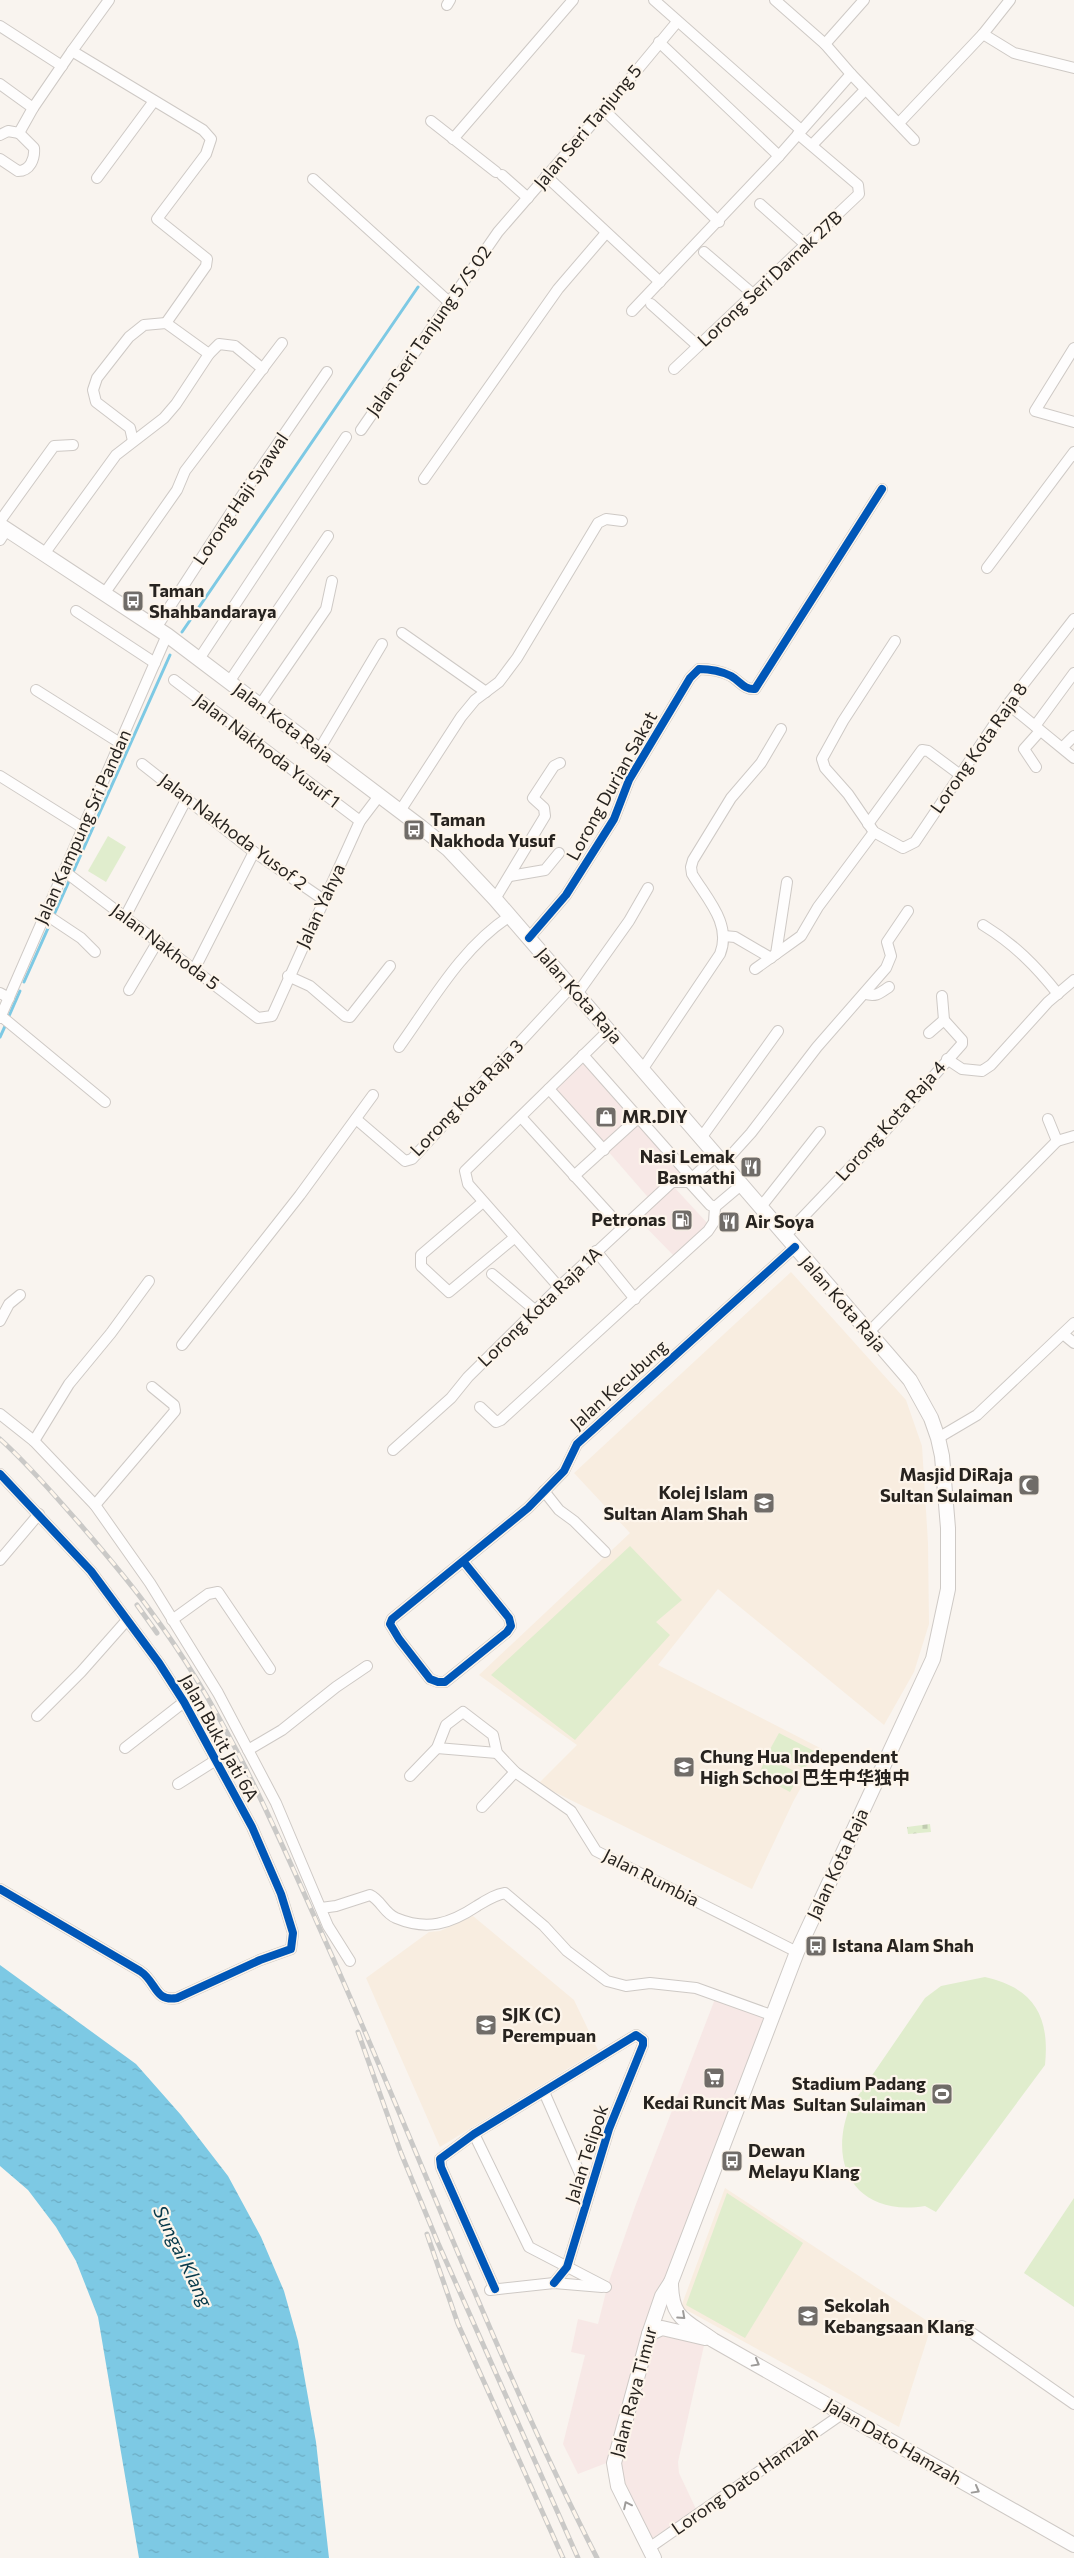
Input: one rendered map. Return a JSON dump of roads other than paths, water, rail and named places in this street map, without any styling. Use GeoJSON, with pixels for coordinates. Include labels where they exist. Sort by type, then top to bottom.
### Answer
{"type":"FeatureCollection","features":[{"type":"Feature","properties":{"kind":"main road","name":"Jalan Kota Raja"},"geometry":{"type":"LineString","coordinates":[[2,529],[44,554],[161,631],[448,849],[510,916],[910,1380],[931,1418],[942,1456],[948,1528],[948,1589],[933,1659],[797,1952],[771,2015],[671,2282]]}},
{"type":"Feature","properties":{"kind":"main road","name":"Jalan Raya Timur"},"geometry":{"type":"LineString","coordinates":[[651,2553],[618,2486],[614,2463],[649,2334],[662,2296],[671,2282]]}},
{"type":"Feature","properties":{"kind":"main road"},"geometry":{"type":"LineString","coordinates":[[671,2282],[672,2305],[679,2316],[713,2340]]}},
{"type":"Feature","properties":{"kind":"main road"},"geometry":{"type":"LineString","coordinates":[[649,2334],[662,2328],[713,2340]]}},
{"type":"Feature","properties":{"kind":"main road","name":"Jalan Dato Hamzah"},"geometry":{"type":"LineString","coordinates":[[713,2340],[1074,2545]]}},
{"type":"Feature","properties":{"kind":"street"},"geometry":{"type":"LineString","coordinates":[[19,133],[33,108],[109,0]]}},
{"type":"Feature","properties":{"kind":"street"},"geometry":{"type":"LineString","coordinates":[[453,139],[573,0]]}},
{"type":"Feature","properties":{"kind":"street"},"geometry":{"type":"LineString","coordinates":[[654,0],[812,145],[864,90]]}},
{"type":"Feature","properties":{"kind":"street"},"geometry":{"type":"LineString","coordinates":[[775,0],[825,44],[864,90],[914,140]]}},
{"type":"Feature","properties":{"kind":"street"},"geometry":{"type":"LineString","coordinates":[[825,44],[864,0]]}},
{"type":"Feature","properties":{"kind":"street"},"geometry":{"type":"LineString","coordinates":[[899,123],[983,34],[1010,0]]}},
{"type":"Feature","properties":{"kind":"street","name":"Jalan Seri Tanjung 5"},"geometry":{"type":"LineString","coordinates":[[498,232],[604,110],[677,22]]}},
{"type":"Feature","properties":{"kind":"street"},"geometry":{"type":"LineString","coordinates":[[0,26],[62,66]]}},
{"type":"Feature","properties":{"kind":"street"},"geometry":{"type":"LineString","coordinates":[[983,34],[1014,53],[1074,68]]}},
{"type":"Feature","properties":{"kind":"street"},"geometry":{"type":"LineString","coordinates":[[659,42],[779,156]]}},
{"type":"Feature","properties":{"kind":"street"},"geometry":{"type":"LineString","coordinates":[[72,51],[203,130],[211,139],[206,154],[157,219],[207,259],[206,266],[166,323]]}},
{"type":"Feature","properties":{"kind":"street"},"geometry":{"type":"LineString","coordinates":[[632,311],[719,222],[851,74]]}},
{"type":"Feature","properties":{"kind":"street"},"geometry":{"type":"LineString","coordinates":[[0,84],[33,108]]}},
{"type":"Feature","properties":{"kind":"street"},"geometry":{"type":"LineString","coordinates":[[98,178],[154,100]]}},
{"type":"Feature","properties":{"kind":"street"},"geometry":{"type":"LineString","coordinates":[[604,110],[719,222]]}},
{"type":"Feature","properties":{"kind":"street"},"geometry":{"type":"LineString","coordinates":[[431,122],[528,198]]}},
{"type":"Feature","properties":{"kind":"street"},"geometry":{"type":"LineString","coordinates":[[0,135],[8,131],[19,133],[34,148],[30,165],[24,170],[18,171],[0,159]]}},
{"type":"Feature","properties":{"kind":"street","name":"Lorong Seri Damak 27B"},"geometry":{"type":"LineString","coordinates":[[674,369],[805,244],[854,201],[859,194],[858,185],[812,145]]}},
{"type":"Feature","properties":{"kind":"street"},"geometry":{"type":"LineString","coordinates":[[546,176],[660,282]]}},
{"type":"Feature","properties":{"kind":"street"},"geometry":{"type":"LineString","coordinates":[[313,179],[449,302]]}},
{"type":"Feature","properties":{"kind":"street"},"geometry":{"type":"LineString","coordinates":[[760,204],[805,244]]}},
{"type":"Feature","properties":{"kind":"street","name":"Jalan Seri Tanjung 5 /S 02"},"geometry":{"type":"LineString","coordinates":[[361,430],[498,232]]}},
{"type":"Feature","properties":{"kind":"street"},"geometry":{"type":"LineString","coordinates":[[424,479],[558,289],[606,233]]}},
{"type":"Feature","properties":{"kind":"street"},"geometry":{"type":"LineString","coordinates":[[704,252],[753,294]]}},
{"type":"Feature","properties":{"kind":"street"},"geometry":{"type":"LineString","coordinates":[[651,304],[698,346]]}},
{"type":"Feature","properties":{"kind":"street"},"geometry":{"type":"LineString","coordinates":[[133,441],[130,428],[96,402],[93,390],[98,378],[129,337],[144,325],[166,323],[209,354]]}},
{"type":"Feature","properties":{"kind":"street"},"geometry":{"type":"LineString","coordinates":[[104,594],[177,490],[185,472],[282,343]]}},
{"type":"Feature","properties":{"kind":"street"},"geometry":{"type":"LineString","coordinates":[[44,554],[116,455],[164,418],[176,404],[186,385],[209,354],[219,344],[235,346],[263,369]]}},
{"type":"Feature","properties":{"kind":"street"},"geometry":{"type":"LineString","coordinates":[[1074,348],[1035,412],[1074,422]]}},
{"type":"Feature","properties":{"kind":"street","name":"Lorong Haji Syawal"},"geometry":{"type":"LineString","coordinates":[[161,631],[241,497],[327,372]]}},
{"type":"Feature","properties":{"kind":"street"},"geometry":{"type":"LineString","coordinates":[[199,659],[346,438]]}},
{"type":"Feature","properties":{"kind":"street"},"geometry":{"type":"LineString","coordinates":[[2,529],[54,446],[73,445]]}},
{"type":"Feature","properties":{"kind":"street"},"geometry":{"type":"LineString","coordinates":[[987,568],[1074,452]]}},
{"type":"Feature","properties":{"kind":"street","name":"Lorong Durian Sakat"},"geometry":{"type":"LineString","coordinates":[[529,938],[566,895],[614,819],[629,780],[690,678],[699,669],[708,669],[733,677],[749,689],[756,689],[882,489]]}},
{"type":"Feature","properties":{"kind":"street"},"geometry":{"type":"LineString","coordinates":[[400,811],[461,717],[475,700],[500,682],[517,658],[598,523],[606,519],[622,521]]}},
{"type":"Feature","properties":{"kind":"street"},"geometry":{"type":"LineString","coordinates":[[229,682],[328,536]]}},
{"type":"Feature","properties":{"kind":"street"},"geometry":{"type":"LineString","coordinates":[[260,705],[326,609],[332,581]]}},
{"type":"Feature","properties":{"kind":"street"},"geometry":{"type":"LineString","coordinates":[[76,611],[155,663]]}},
{"type":"Feature","properties":{"kind":"street","name":"Lorong Kota Raja 8"},"geometry":{"type":"LineString","coordinates":[[895,641],[843,721],[822,760],[825,768],[848,794],[871,828],[903,848],[912,845],[1008,704],[1074,619]]}},
{"type":"Feature","properties":{"kind":"street","name":"Jalan Kampung Sri Pandan"},"geometry":{"type":"LineString","coordinates":[[0,1017],[4,995],[50,916],[69,875],[83,828],[155,663],[161,631]]}},
{"type":"Feature","properties":{"kind":"street"},"geometry":{"type":"LineString","coordinates":[[402,633],[486,692]]}},
{"type":"Feature","properties":{"kind":"street"},"geometry":{"type":"LineString","coordinates":[[320,750],[382,644]]}},
{"type":"Feature","properties":{"kind":"street"},"geometry":{"type":"LineString","coordinates":[[1036,767],[1024,749],[1074,673]]}},
{"type":"Feature","properties":{"kind":"street","name":"Jalan Nakhoda Yusuf 1"},"geometry":{"type":"LineString","coordinates":[[174,680],[360,821]]}},
{"type":"Feature","properties":{"kind":"street"},"geometry":{"type":"LineString","coordinates":[[36,690],[120,743]]}},
{"type":"Feature","properties":{"kind":"street"},"geometry":{"type":"LineString","coordinates":[[1008,704],[1063,747],[1074,758]]}},
{"type":"Feature","properties":{"kind":"street"},"geometry":{"type":"LineString","coordinates":[[642,1070],[720,954],[724,936],[718,916],[692,874],[691,867],[703,842],[731,798],[760,763],[781,729]]}},
{"type":"Feature","properties":{"kind":"street"},"geometry":{"type":"LineString","coordinates":[[1063,747],[1074,736]]}},
{"type":"Feature","properties":{"kind":"street"},"geometry":{"type":"LineString","coordinates":[[755,969],[801,936],[818,907],[922,750],[928,751],[959,774]]}},
{"type":"Feature","properties":{"kind":"street"},"geometry":{"type":"LineString","coordinates":[[495,899],[545,816],[544,808],[533,798],[554,766],[560,763]]}},
{"type":"Feature","properties":{"kind":"street","name":"Jalan Nakhoda Yusof 2"},"geometry":{"type":"LineString","coordinates":[[142,764],[254,852],[324,900]]}},
{"type":"Feature","properties":{"kind":"street"},"geometry":{"type":"LineString","coordinates":[[0,776],[83,828]]}},
{"type":"Feature","properties":{"kind":"street","name":"Jalan Yahya"},"geometry":{"type":"LineString","coordinates":[[266,1018],[272,1016],[288,976],[360,821],[380,796]]}},
{"type":"Feature","properties":{"kind":"street"},"geometry":{"type":"LineString","coordinates":[[125,917],[187,798]]}},
{"type":"Feature","properties":{"kind":"street"},"geometry":{"type":"LineString","coordinates":[[195,968],[254,852]]}},
{"type":"Feature","properties":{"kind":"street"},"geometry":{"type":"LineString","coordinates":[[510,876],[545,870],[559,853]]}},
{"type":"Feature","properties":{"kind":"street","name":"Jalan Nakhoda 5"},"geometry":{"type":"LineString","coordinates":[[69,875],[195,968],[258,1018],[266,1018]]}},
{"type":"Feature","properties":{"kind":"street"},"geometry":{"type":"LineString","coordinates":[[774,956],[787,882]]}},
{"type":"Feature","properties":{"kind":"street"},"geometry":{"type":"LineString","coordinates":[[574,990],[629,921],[648,888]]}},
{"type":"Feature","properties":{"kind":"street","name":"Lorong Kota Raja 1A"},"geometry":{"type":"LineString","coordinates":[[393,1450],[451,1398],[468,1377],[558,1287],[672,1182],[690,1180],[751,1134],[818,1047],[886,968],[891,956],[887,942],[908,911]]}},
{"type":"Feature","properties":{"kind":"street"},"geometry":{"type":"LineString","coordinates":[[50,916],[81,938],[95,952]]}},
{"type":"Feature","properties":{"kind":"street"},"geometry":{"type":"LineString","coordinates":[[399,1047],[470,948],[489,929],[510,916]]}},
{"type":"Feature","properties":{"kind":"street"},"geometry":{"type":"LineString","coordinates":[[983,925],[1007,940],[1022,953],[1058,994]]}},
{"type":"Feature","properties":{"kind":"street"},"geometry":{"type":"LineString","coordinates":[[724,936],[734,937],[774,956]]}},
{"type":"Feature","properties":{"kind":"street"},"geometry":{"type":"LineString","coordinates":[[129,990],[158,941]]}},
{"type":"Feature","properties":{"kind":"street"},"geometry":{"type":"LineString","coordinates":[[288,976],[310,986],[345,1016],[350,1017],[390,966]]}},
{"type":"Feature","properties":{"kind":"street"},"geometry":{"type":"LineString","coordinates":[[947,1060],[962,1069],[982,1071],[991,1065],[1058,994],[1074,980]]}},
{"type":"Feature","properties":{"kind":"street"},"geometry":{"type":"LineString","coordinates":[[865,994],[873,996],[881,994],[889,987]]}},
{"type":"Feature","properties":{"kind":"street","name":"Lorong Kota Raja 3"},"geometry":{"type":"LineString","coordinates":[[356,1119],[405,1161],[412,1159],[574,990]]}},
{"type":"Feature","properties":{"kind":"street"},"geometry":{"type":"LineString","coordinates":[[942,996],[944,1020]]}},
{"type":"Feature","properties":{"kind":"street"},"geometry":{"type":"LineString","coordinates":[[0,1017],[105,1102]]}},
{"type":"Feature","properties":{"kind":"street","name":"Lorong Kota Raja 4"},"geometry":{"type":"LineString","coordinates":[[785,1236],[886,1130],[962,1044],[962,1040],[944,1020],[928,1033]]}},
{"type":"Feature","properties":{"kind":"street"},"geometry":{"type":"LineString","coordinates":[[558,1287],[468,1184],[465,1171],[608,1031]]}},
{"type":"Feature","properties":{"kind":"street"},"geometry":{"type":"LineString","coordinates":[[701,1138],[778,1031]]}},
{"type":"Feature","properties":{"kind":"street"},"geometry":{"type":"LineString","coordinates":[[584,1054],[640,1117],[690,1180],[715,1207]]}},
{"type":"Feature","properties":{"kind":"street"},"geometry":{"type":"LineString","coordinates":[[549,1089],[604,1150]]}},
{"type":"Feature","properties":{"kind":"street"},"geometry":{"type":"LineString","coordinates":[[182,1346],[356,1119],[373,1094]]}},
{"type":"Feature","properties":{"kind":"street"},"geometry":{"type":"LineString","coordinates":[[520,1117],[622,1228]]}},
{"type":"Feature","properties":{"kind":"street"},"geometry":{"type":"LineString","coordinates":[[574,1176],[640,1117]]}},
{"type":"Feature","properties":{"kind":"street"},"geometry":{"type":"LineString","coordinates":[[1048,1120],[1057,1141]]}},
{"type":"Feature","properties":{"kind":"street"},"geometry":{"type":"LineString","coordinates":[[760,1208],[820,1132]]}},
{"type":"Feature","properties":{"kind":"street"},"geometry":{"type":"LineString","coordinates":[[868,1333],[1057,1141],[1074,1136]]}},
{"type":"Feature","properties":{"kind":"street"},"geometry":{"type":"LineString","coordinates":[[480,1407],[491,1420],[496,1422],[501,1420],[708,1231],[714,1222],[715,1207],[741,1185]]}},
{"type":"Feature","properties":{"kind":"street"},"geometry":{"type":"LineString","coordinates":[[483,1202],[421,1255],[421,1266],[449,1292],[514,1238]]}},
{"type":"Feature","properties":{"kind":"street","name":"Jalan Kecubung"},"geometry":{"type":"LineString","coordinates":[[463,1561],[509,1618],[510,1626],[507,1632],[445,1682],[438,1682],[430,1679],[399,1639],[390,1624],[392,1619],[463,1561],[528,1508],[564,1471],[577,1444],[795,1247]]}},
{"type":"Feature","properties":{"kind":"street"},"geometry":{"type":"LineString","coordinates":[[596,1251],[635,1299]]}},
{"type":"Feature","properties":{"kind":"street"},"geometry":{"type":"LineString","coordinates":[[492,1274],[536,1311]]}},
{"type":"Feature","properties":{"kind":"street"},"geometry":{"type":"LineString","coordinates":[[34,1441],[70,1384],[111,1334],[149,1281]]}},
{"type":"Feature","properties":{"kind":"street"},"geometry":{"type":"LineString","coordinates":[[0,1321],[9,1304],[20,1295]]}},
{"type":"Feature","properties":{"kind":"street"},"geometry":{"type":"LineString","coordinates":[[938,1438],[976,1415],[1074,1323]]}},
{"type":"Feature","properties":{"kind":"street"},"geometry":{"type":"LineString","coordinates":[[1063,1334],[1074,1343]]}},
{"type":"Feature","properties":{"kind":"street"},"geometry":{"type":"LineString","coordinates":[[95,1505],[175,1411],[174,1404],[152,1387]]}},
{"type":"Feature","properties":{"kind":"street"},"geometry":{"type":"LineString","coordinates":[[0,1414],[34,1441],[95,1505],[172,1620],[218,1693],[276,1803],[332,1935],[350,1961]]}},
{"type":"Feature","properties":{"kind":"street","name":"Jalan Bukit Jati 6A"},"geometry":{"type":"LineString","coordinates":[[0,1474],[91,1571],[184,1702],[252,1828],[281,1894],[292,1932],[291,1949],[260,1960],[178,1998],[164,1998],[157,1994],[149,1977],[140,1971],[0,1889]]}},
{"type":"Feature","properties":{"kind":"street"},"geometry":{"type":"LineString","coordinates":[[544,1491],[559,1510],[574,1521],[605,1552]]}},
{"type":"Feature","properties":{"kind":"street"},"geometry":{"type":"LineString","coordinates":[[0,1560],[39,1514]]}},
{"type":"Feature","properties":{"kind":"street"},"geometry":{"type":"LineString","coordinates":[[172,1620],[208,1594],[218,1592],[270,1669]]}},
{"type":"Feature","properties":{"kind":"street"},"geometry":{"type":"LineString","coordinates":[[37,1716],[81,1672],[127,1620]]}},
{"type":"Feature","properties":{"kind":"street"},"geometry":{"type":"LineString","coordinates":[[248,1750],[282,1730],[336,1686],[367,1666]]}},
{"type":"Feature","properties":{"kind":"street"},"geometry":{"type":"LineString","coordinates":[[125,1748],[184,1702]]}},
{"type":"Feature","properties":{"kind":"street","name":"Jalan Rumbia"},"geometry":{"type":"LineString","coordinates":[[410,1776],[437,1748],[446,1725],[462,1712],[493,1735],[497,1753],[515,1772],[571,1811],[596,1851],[797,1952]]}},
{"type":"Feature","properties":{"kind":"street"},"geometry":{"type":"LineString","coordinates":[[437,1748],[497,1753]]}},
{"type":"Feature","properties":{"kind":"street"},"geometry":{"type":"LineString","coordinates":[[178,1784],[216,1760]]}},
{"type":"Feature","properties":{"kind":"street"},"geometry":{"type":"LineString","coordinates":[[482,1807],[515,1772]]}},
{"type":"Feature","properties":{"kind":"street"},"geometry":{"type":"LineString","coordinates":[[321,1908],[336,1906],[370,1895],[396,1918],[430,1926],[439,1925],[474,1908],[494,1895],[505,1893],[544,1926],[567,1950],[607,1981],[626,1986],[650,1983],[696,1988],[771,2015]]}},
{"type":"Feature","properties":{"kind":"street","name":"Jalan Telipok"},"geometry":{"type":"LineString","coordinates":[[544,2092],[636,2035],[643,2040],[643,2045],[609,2129],[567,2267],[554,2283]]}},
{"type":"Feature","properties":{"kind":"street"},"geometry":{"type":"LineString","coordinates":[[474,2134],[530,2247],[606,2287],[554,2283],[492,2290],[440,2163],[443,2155],[474,2134],[544,2092],[588,2194]]}},
{"type":"Feature","properties":{"kind":"street"},"geometry":{"type":"LineString","coordinates":[[962,2326],[1074,2404]]}},
{"type":"Feature","properties":{"kind":"street","name":"Lorong Dato Hamzah"},"geometry":{"type":"LineString","coordinates":[[651,2553],[842,2414]]}},
{"type":"Feature","properties":{"kind":"water","name":"Sungai Klang"},"geometry":{"type":"Polygon","coordinates":[[[0,1965],[136,2064],[181,2115],[228,2176],[261,2237],[284,2291],[298,2341],[316,2442],[329,2558],[139,2558],[98,2317],[76,2261],[56,2227],[28,2190],[0,2166],[0,1965]]]}},
{"type":"Feature","properties":{"kind":"waterway"},"geometry":{"type":"LineString","coordinates":[[182,632],[418,287]]}},
{"type":"Feature","properties":{"kind":"waterway"},"geometry":{"type":"LineString","coordinates":[[24,982],[170,655]]}},
{"type":"Feature","properties":{"kind":"waterway"},"geometry":{"type":"LineString","coordinates":[[9,1016],[20,991]]}},
{"type":"Feature","properties":{"kind":"waterway"},"geometry":{"type":"LineString","coordinates":[[0,1037],[6,1024]]}},
{"type":"Feature","properties":{"kind":"railway"},"geometry":{"type":"LineString","coordinates":[[0,1439],[51,1491],[135,1590],[180,1654],[231,1739],[275,1829],[336,1965],[527,2412],[597,2558]]}},
{"type":"Feature","properties":{"kind":"railway"},"geometry":{"type":"LineString","coordinates":[[137,1605],[157,1633]]}},
{"type":"Feature","properties":{"kind":"railway"},"geometry":{"type":"LineString","coordinates":[[358,2032],[401,2153],[438,2243],[578,2558]]}},
{"type":"Feature","properties":{"kind":"railway"},"geometry":{"type":"LineString","coordinates":[[427,2234],[458,2324],[563,2558]]}},
{"type":"Feature","properties":{"kind":"place","name":"Taman Shahbandaraya"},"geometry":{"type":"Point","coordinates":[133,601]}},
{"type":"Feature","properties":{"kind":"place","name":"Taman Nakhoda Yusuf"},"geometry":{"type":"Point","coordinates":[414,830]}},
{"type":"Feature","properties":{"kind":"place","name":"MR.DIY"},"geometry":{"type":"Point","coordinates":[606,1117]}},
{"type":"Feature","properties":{"kind":"place","name":"Nasi Lemak Basmathi"},"geometry":{"type":"Point","coordinates":[751,1167]}},
{"type":"Feature","properties":{"kind":"place","name":"Petronas"},"geometry":{"type":"Point","coordinates":[682,1220]}},
{"type":"Feature","properties":{"kind":"place","name":"Air Soya"},"geometry":{"type":"Point","coordinates":[729,1222]}},
{"type":"Feature","properties":{"kind":"place","name":"Masjid DiRaja Sultan Sulaiman"},"geometry":{"type":"Point","coordinates":[1029,1485]}},
{"type":"Feature","properties":{"kind":"place","name":"Kolej Islam Sultan Alam Shah"},"geometry":{"type":"Point","coordinates":[764,1503]}},
{"type":"Feature","properties":{"kind":"place","name":"Chung Hua Independent High School 巴生中华独中"},"geometry":{"type":"Point","coordinates":[684,1767]}},
{"type":"Feature","properties":{"kind":"place","name":"Istana Alam Shah"},"geometry":{"type":"Point","coordinates":[816,1946]}},
{"type":"Feature","properties":{"kind":"place","name":"SJK (C) Perempuan"},"geometry":{"type":"Point","coordinates":[486,2025]}},
{"type":"Feature","properties":{"kind":"place","name":"Kedai Runcit Mas"},"geometry":{"type":"Point","coordinates":[714,2078]}},
{"type":"Feature","properties":{"kind":"place","name":"Stadium Padang Sultan Sulaiman"},"geometry":{"type":"Point","coordinates":[942,2094]}},
{"type":"Feature","properties":{"kind":"place","name":"Dewan Melayu Klang"},"geometry":{"type":"Point","coordinates":[732,2161]}},
{"type":"Feature","properties":{"kind":"place","name":"Sekolah Kebangsaan Klang"},"geometry":{"type":"Point","coordinates":[808,2316]}}]}
